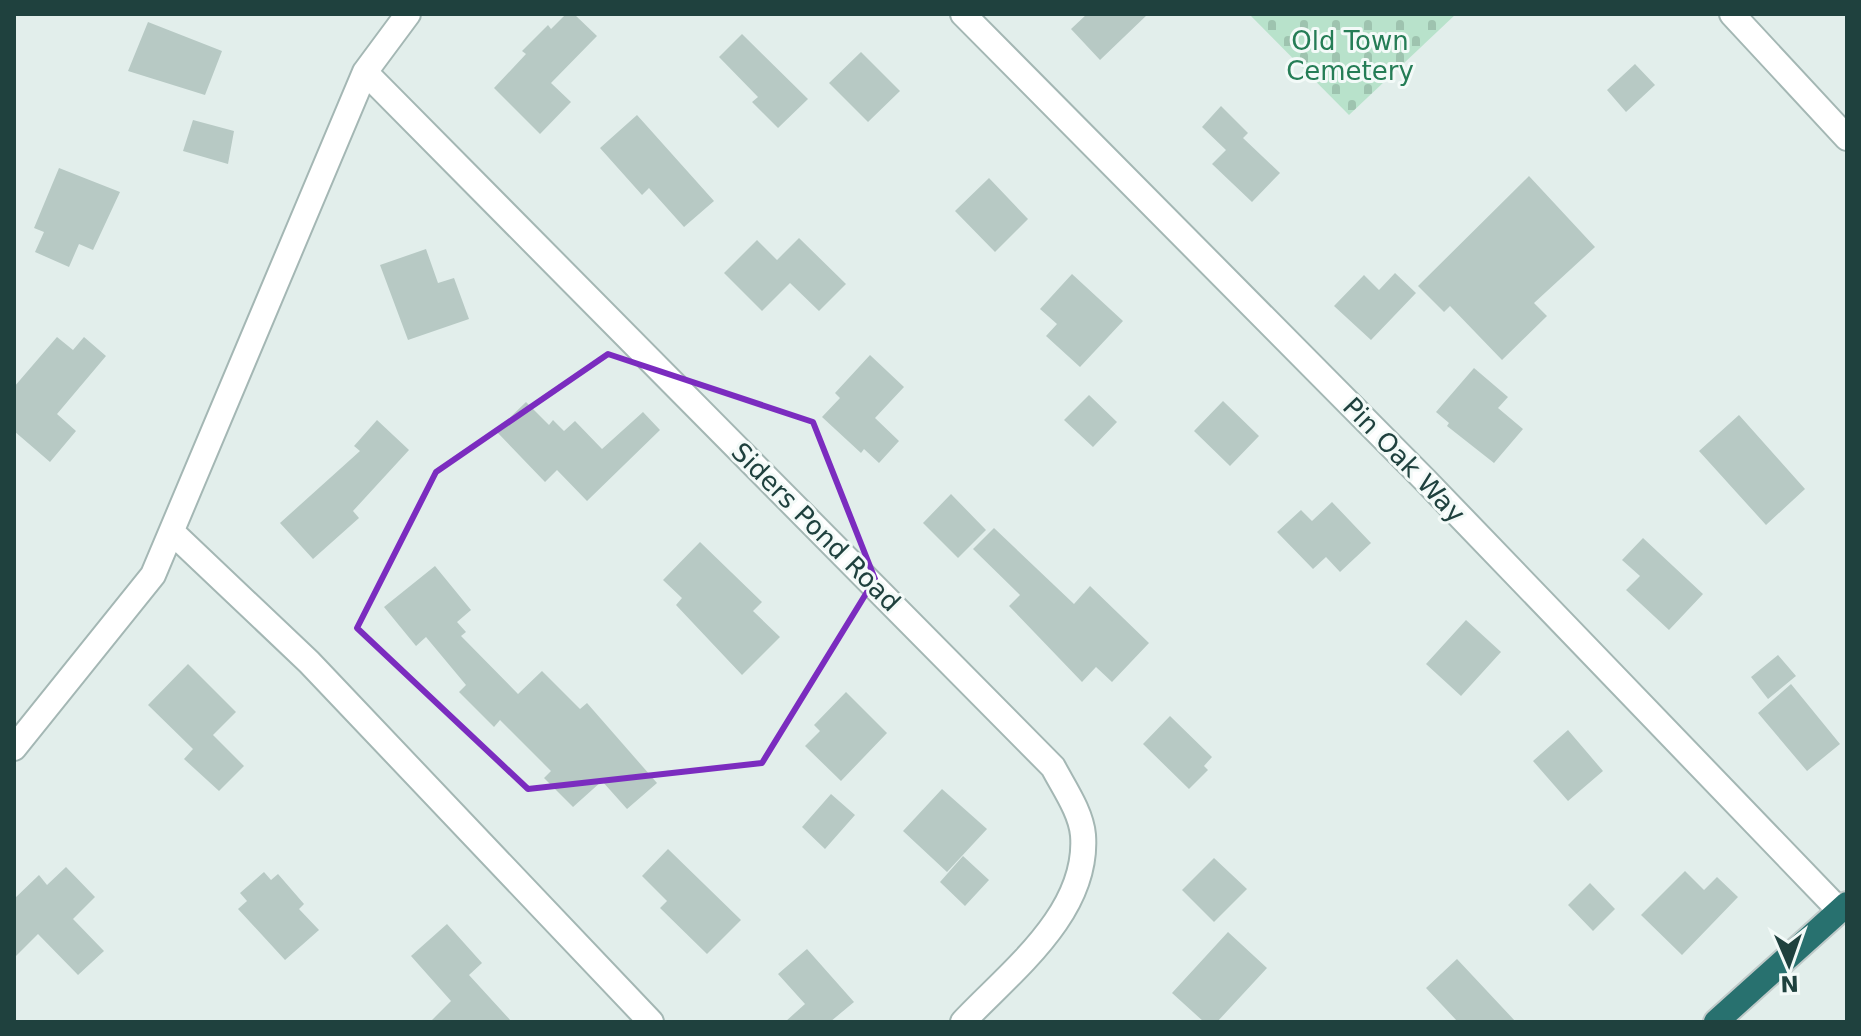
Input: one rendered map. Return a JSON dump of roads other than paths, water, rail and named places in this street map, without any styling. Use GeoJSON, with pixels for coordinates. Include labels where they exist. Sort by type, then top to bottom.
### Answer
{"type":"FeatureCollection","features":[{"type":"Feature","properties":{"kind":"highway"},"geometry":{"type":"LineString","coordinates":[[1716,1022],[1843,907]]}},
{"type":"Feature","properties":{"kind":"street"},"geometry":{"type":"LineString","coordinates":[[14,748],[153,575],[365,72],[408,14]]}},
{"type":"Feature","properties":{"kind":"street","name":"Pin Oak Way"},"geometry":{"type":"LineString","coordinates":[[963,14],[1843,907]]}},
{"type":"Feature","properties":{"kind":"street"},"geometry":{"type":"LineString","coordinates":[[1732,14],[1847,138]]}},
{"type":"Feature","properties":{"kind":"street","name":"Siders Pond Road"},"geometry":{"type":"LineString","coordinates":[[365,72],[1053,767],[1075,808],[1083,834],[1074,886],[1054,926],[963,1022]]}},
{"type":"Feature","properties":{"kind":"street"},"geometry":{"type":"LineString","coordinates":[[173,533],[309,662],[651,1022]]}},
{"type":"Feature","properties":{"kind":"park label","name":"Old Town Cemetery"},"geometry":{"type":"Point","coordinates":[1350,56]}}]}
